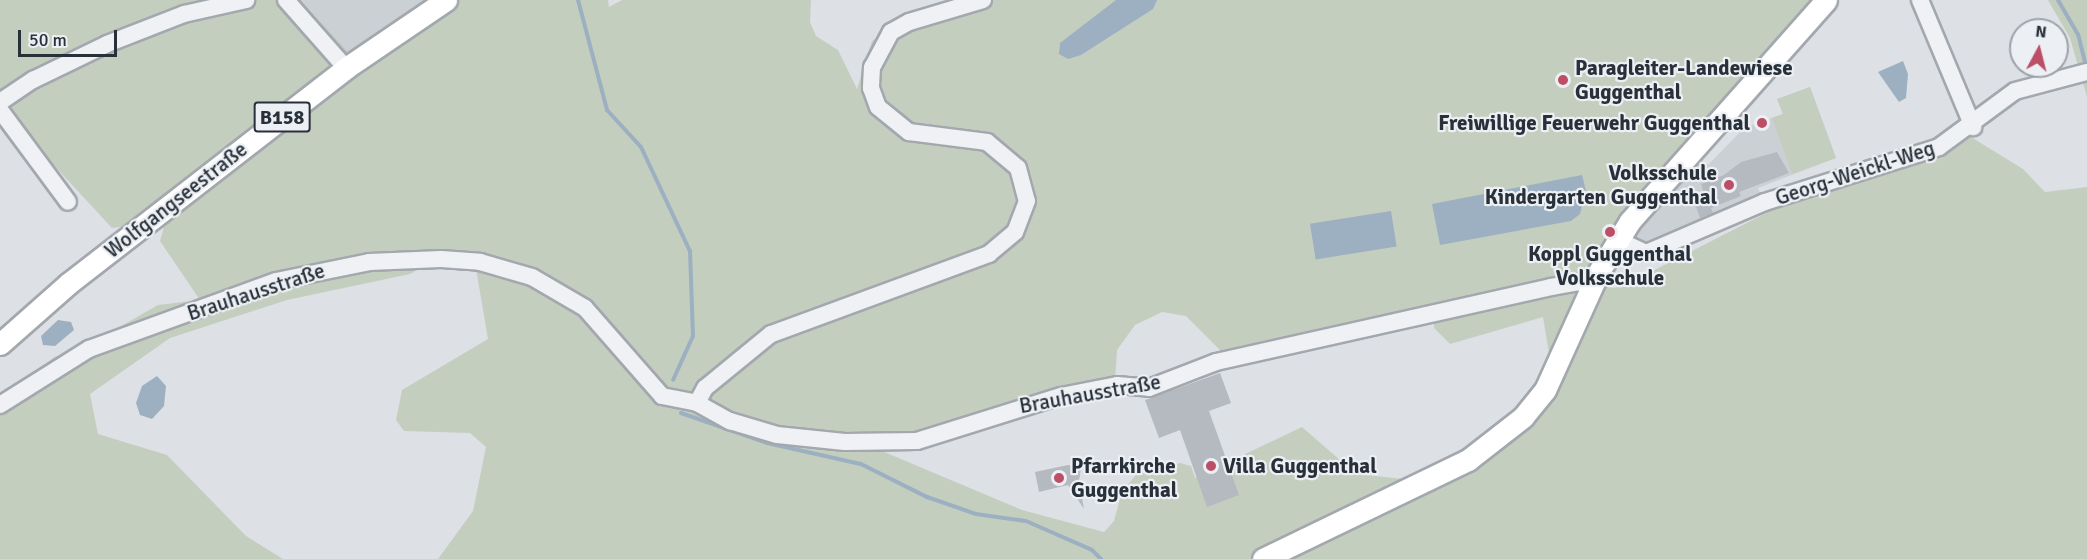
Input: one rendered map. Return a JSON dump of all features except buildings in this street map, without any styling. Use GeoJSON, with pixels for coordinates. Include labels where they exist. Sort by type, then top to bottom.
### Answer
{"type":"FeatureCollection","features":[{"type":"Feature","properties":{"kind":"main road","name":"Wolfgangseestraße"},"geometry":{"type":"LineString","coordinates":[[0,344],[69,283],[346,68],[446,0]]}},
{"type":"Feature","properties":{"kind":"main road"},"geometry":{"type":"LineString","coordinates":[[1263,559],[1468,460],[1523,417],[1545,390],[1591,287],[1616,239],[1826,0]]}},
{"type":"Feature","properties":{"kind":"street"},"geometry":{"type":"LineString","coordinates":[[0,102],[33,80],[107,44],[184,14],[246,0]]}},
{"type":"Feature","properties":{"kind":"street"},"geometry":{"type":"LineString","coordinates":[[286,0],[346,68]]}},
{"type":"Feature","properties":{"kind":"street"},"geometry":{"type":"LineString","coordinates":[[697,403],[705,388],[771,334],[989,254],[1015,232],[1027,201],[1018,168],[987,142],[909,132],[878,107],[871,88],[872,67],[891,32],[909,22],[982,0]]}},
{"type":"Feature","properties":{"kind":"street"},"geometry":{"type":"LineString","coordinates":[[1920,0],[1972,127]]}},
{"type":"Feature","properties":{"kind":"street","name":"Georg-Weickl-Weg"},"geometry":{"type":"LineString","coordinates":[[1616,239],[1646,253],[1765,202],[1924,153],[1972,127],[2015,91],[2085,73]]}},
{"type":"Feature","properties":{"kind":"street"},"geometry":{"type":"LineString","coordinates":[[0,110],[68,202]]}},
{"type":"Feature","properties":{"kind":"street","name":"Brauhausstraße"},"geometry":{"type":"LineString","coordinates":[[0,405],[89,349],[276,280],[369,262],[441,259],[480,262],[532,277],[585,309],[662,396],[697,403],[730,421],[777,435],[845,442],[917,441],[1061,396],[1117,385],[1149,388],[1216,362],[1551,287],[1579,282],[1591,287]]}},
{"type":"Feature","properties":{"kind":"shaded area"},"geometry":{"type":"Polygon","coordinates":[[[300,0],[429,0],[350,53],[300,0]]]}},
{"type":"Feature","properties":{"kind":"shaded area"},"geometry":{"type":"Polygon","coordinates":[[[1810,87],[1836,158],[1758,188],[1761,196],[1658,240],[1645,244],[1633,239],[1634,230],[1697,156],[1708,165],[1744,128],[1783,114],[1777,99],[1810,87]]]}},
{"type":"Feature","properties":{"kind":"green space"},"geometry":{"type":"Polygon","coordinates":[[[0,0],[300,0],[350,53],[429,0],[608,0],[609,7],[622,0],[811,0],[810,22],[816,36],[838,50],[857,89],[872,41],[914,12],[952,0],[1830,0],[1634,230],[1599,286],[1615,288],[1637,279],[1784,204],[1794,204],[1796,190],[1971,137],[2023,169],[2045,192],[2087,187],[2087,559],[438,559],[473,511],[486,447],[470,433],[404,431],[396,420],[402,390],[488,339],[475,263],[431,262],[410,274],[287,300],[170,338],[90,394],[98,434],[167,455],[246,536],[283,559],[0,559],[0,398],[56,356],[60,361],[158,305],[200,300],[160,241],[166,220],[112,228],[0,107],[0,0]],[[1162,312],[1135,325],[1117,350],[1115,381],[870,446],[1022,510],[1104,532],[1114,521],[1122,491],[1136,475],[1180,463],[1191,466],[1195,478],[1302,427],[1356,474],[1432,482],[1503,449],[1555,389],[1543,317],[1450,344],[1434,328],[1434,312],[1225,355],[1186,316],[1162,312]]]}},
{"type":"Feature","properties":{"kind":"green space"},"geometry":{"type":"Polygon","coordinates":[[[2048,0],[2087,0],[2087,97],[2069,36],[2069,18],[2058,18],[2048,0]]]}},
{"type":"Feature","properties":{"kind":"green space"},"geometry":{"type":"Polygon","coordinates":[[[1810,87],[1836,158],[1792,174],[1772,118],[1783,114],[1777,99],[1810,87]]]}},
{"type":"Feature","properties":{"kind":"water"},"geometry":{"type":"Polygon","coordinates":[[[1116,0],[1157,0],[1153,9],[1081,55],[1068,59],[1059,54],[1060,43],[1116,0]]]}},
{"type":"Feature","properties":{"kind":"water"},"geometry":{"type":"Polygon","coordinates":[[[1903,61],[1908,74],[1906,98],[1899,102],[1878,72],[1903,61]]]}},
{"type":"Feature","properties":{"kind":"water"},"geometry":{"type":"Polygon","coordinates":[[[1582,175],[1586,191],[1580,214],[1571,221],[1440,245],[1432,204],[1582,175]]]}},
{"type":"Feature","properties":{"kind":"water"},"geometry":{"type":"Polygon","coordinates":[[[1391,211],[1397,247],[1316,259],[1310,224],[1391,211]]]}},
{"type":"Feature","properties":{"kind":"water"},"geometry":{"type":"Polygon","coordinates":[[[58,320],[71,322],[74,330],[55,346],[43,345],[41,336],[58,320]]]}},
{"type":"Feature","properties":{"kind":"water"},"geometry":{"type":"Polygon","coordinates":[[[157,376],[166,386],[164,406],[152,419],[140,415],[136,403],[142,386],[157,376]]]}},
{"type":"Feature","properties":{"kind":"waterway"},"geometry":{"type":"LineString","coordinates":[[578,0],[607,110],[641,147],[690,251],[693,336],[673,380]]}},
{"type":"Feature","properties":{"kind":"waterway"},"geometry":{"type":"LineString","coordinates":[[2058,0],[2078,34],[2086,67]]}},
{"type":"Feature","properties":{"kind":"waterway"},"geometry":{"type":"LineString","coordinates":[[681,413],[767,443],[861,464],[927,497],[976,514],[1026,521],[1092,550],[1101,559]]}},
{"type":"Feature","properties":{"kind":"place","name":"Paragleiter-Landewiese Guggenthal"},"geometry":{"type":"Point","coordinates":[1563,80]}},
{"type":"Feature","properties":{"kind":"place","name":"Freiwillige Feuerwehr Guggenthal"},"geometry":{"type":"Point","coordinates":[1762,123]}},
{"type":"Feature","properties":{"kind":"place","name":"Volksschule Kindergarten Guggenthal"},"geometry":{"type":"Point","coordinates":[1729,185]}},
{"type":"Feature","properties":{"kind":"place","name":"Koppl Guggenthal Volksschule"},"geometry":{"type":"Point","coordinates":[1610,232]}},
{"type":"Feature","properties":{"kind":"place","name":"Villa Guggenthal"},"geometry":{"type":"Point","coordinates":[1211,466]}},
{"type":"Feature","properties":{"kind":"place","name":"Pfarrkirche Guggenthal"},"geometry":{"type":"Point","coordinates":[1059,478]}}]}
